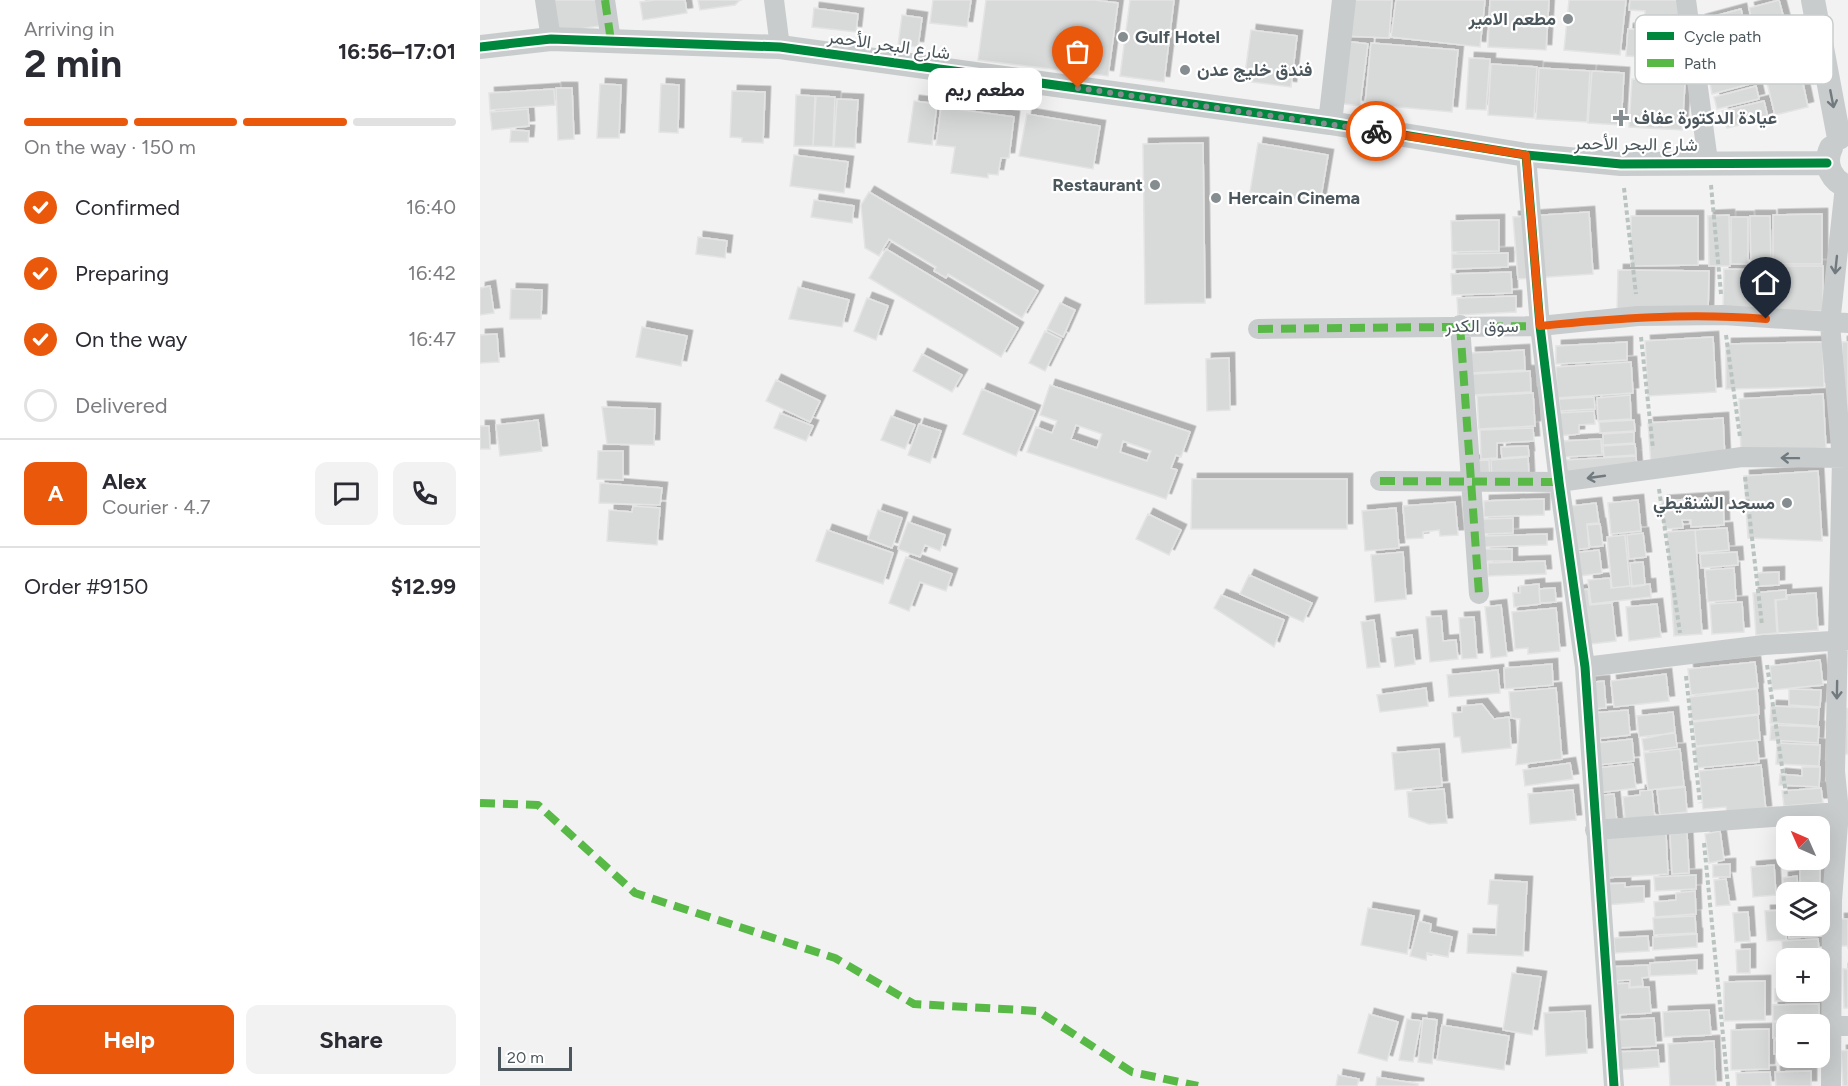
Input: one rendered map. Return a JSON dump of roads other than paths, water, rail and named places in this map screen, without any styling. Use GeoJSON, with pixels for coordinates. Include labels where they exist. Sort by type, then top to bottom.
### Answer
{"type":"FeatureCollection","features":[{"type":"Feature","properties":{"kind":"street"},"geometry":{"type":"LineString","coordinates":[[545,0],[551,39]]}},
{"type":"Feature","properties":{"kind":"street"},"geometry":{"type":"LineString","coordinates":[[605,0],[611,41]]}},
{"type":"Feature","properties":{"kind":"street"},"geometry":{"type":"LineString","coordinates":[[774,0],[780,47]]}},
{"type":"Feature","properties":{"kind":"street"},"geometry":{"type":"LineString","coordinates":[[1330,123],[1344,0]]}},
{"type":"Feature","properties":{"kind":"street"},"geometry":{"type":"LineString","coordinates":[[1686,0],[1688,15]]}},
{"type":"Feature","properties":{"kind":"street"},"geometry":{"type":"LineString","coordinates":[[1813,0],[1816,15]]}},
{"type":"Feature","properties":{"kind":"street","name":"شارع البحر الأحمر"},"geometry":{"type":"LineString","coordinates":[[480,47],[551,39],[780,47],[1330,123],[1526,155],[1621,164],[1708,161],[1827,163]]}},
{"type":"Feature","properties":{"kind":"street"},"geometry":{"type":"LineString","coordinates":[[1697,84],[1708,161]]}},
{"type":"Feature","properties":{"kind":"street"},"geometry":{"type":"LineString","coordinates":[[1831,1086],[1839,1026],[1839,812],[1842,771],[1845,458],[1839,323],[1846,187],[1830,173],[1827,163],[1833,144],[1844,136],[1832,84]]}},
{"type":"Feature","properties":{"kind":"street"},"geometry":{"type":"LineString","coordinates":[[1526,155],[1540,326],[1585,667],[1614,1086]]}},
{"type":"Feature","properties":{"kind":"street","name":"سوق الكدر"},"geometry":{"type":"LineString","coordinates":[[1258,329],[1460,325],[1540,326],[1638,316],[1723,315],[1839,323]]}},
{"type":"Feature","properties":{"kind":"street"},"geometry":{"type":"LineString","coordinates":[[1460,325],[1479,594]]}},
{"type":"Feature","properties":{"kind":"street"},"geometry":{"type":"LineString","coordinates":[[1380,481],[1559,482],[1742,457],[1845,458]]}},
{"type":"Feature","properties":{"kind":"street"},"geometry":{"type":"LineString","coordinates":[[1585,667],[1684,657],[1764,645],[1843,640]]}},
{"type":"Feature","properties":{"kind":"street"},"geometry":{"type":"LineString","coordinates":[[1595,830],[1839,812]]}},
{"type":"Feature","properties":{"kind":"place","name":"مطعم الامير"},"geometry":{"type":"Point","coordinates":[1568,19]}},
{"type":"Feature","properties":{"kind":"place","name":"Gulf Hotel"},"geometry":{"type":"Point","coordinates":[1123,37]}},
{"type":"Feature","properties":{"kind":"place","name":"فندق خليج عدن"},"geometry":{"type":"Point","coordinates":[1185,70]}},
{"type":"Feature","properties":{"kind":"place","name":"مطعم ريم"},"geometry":{"type":"Point","coordinates":[1078,88]}},
{"type":"Feature","properties":{"kind":"place","name":"عيادة الدكتورة عفاف"},"geometry":{"type":"Point","coordinates":[1621,118]}},
{"type":"Feature","properties":{"kind":"place","name":"Restaurant"},"geometry":{"type":"Point","coordinates":[1155,185]}},
{"type":"Feature","properties":{"kind":"place","name":"Hercain Cinema"},"geometry":{"type":"Point","coordinates":[1216,198]}},
{"type":"Feature","properties":{"kind":"place","name":"مسجد الشنقيطي"},"geometry":{"type":"Point","coordinates":[1787,503]}}]}
